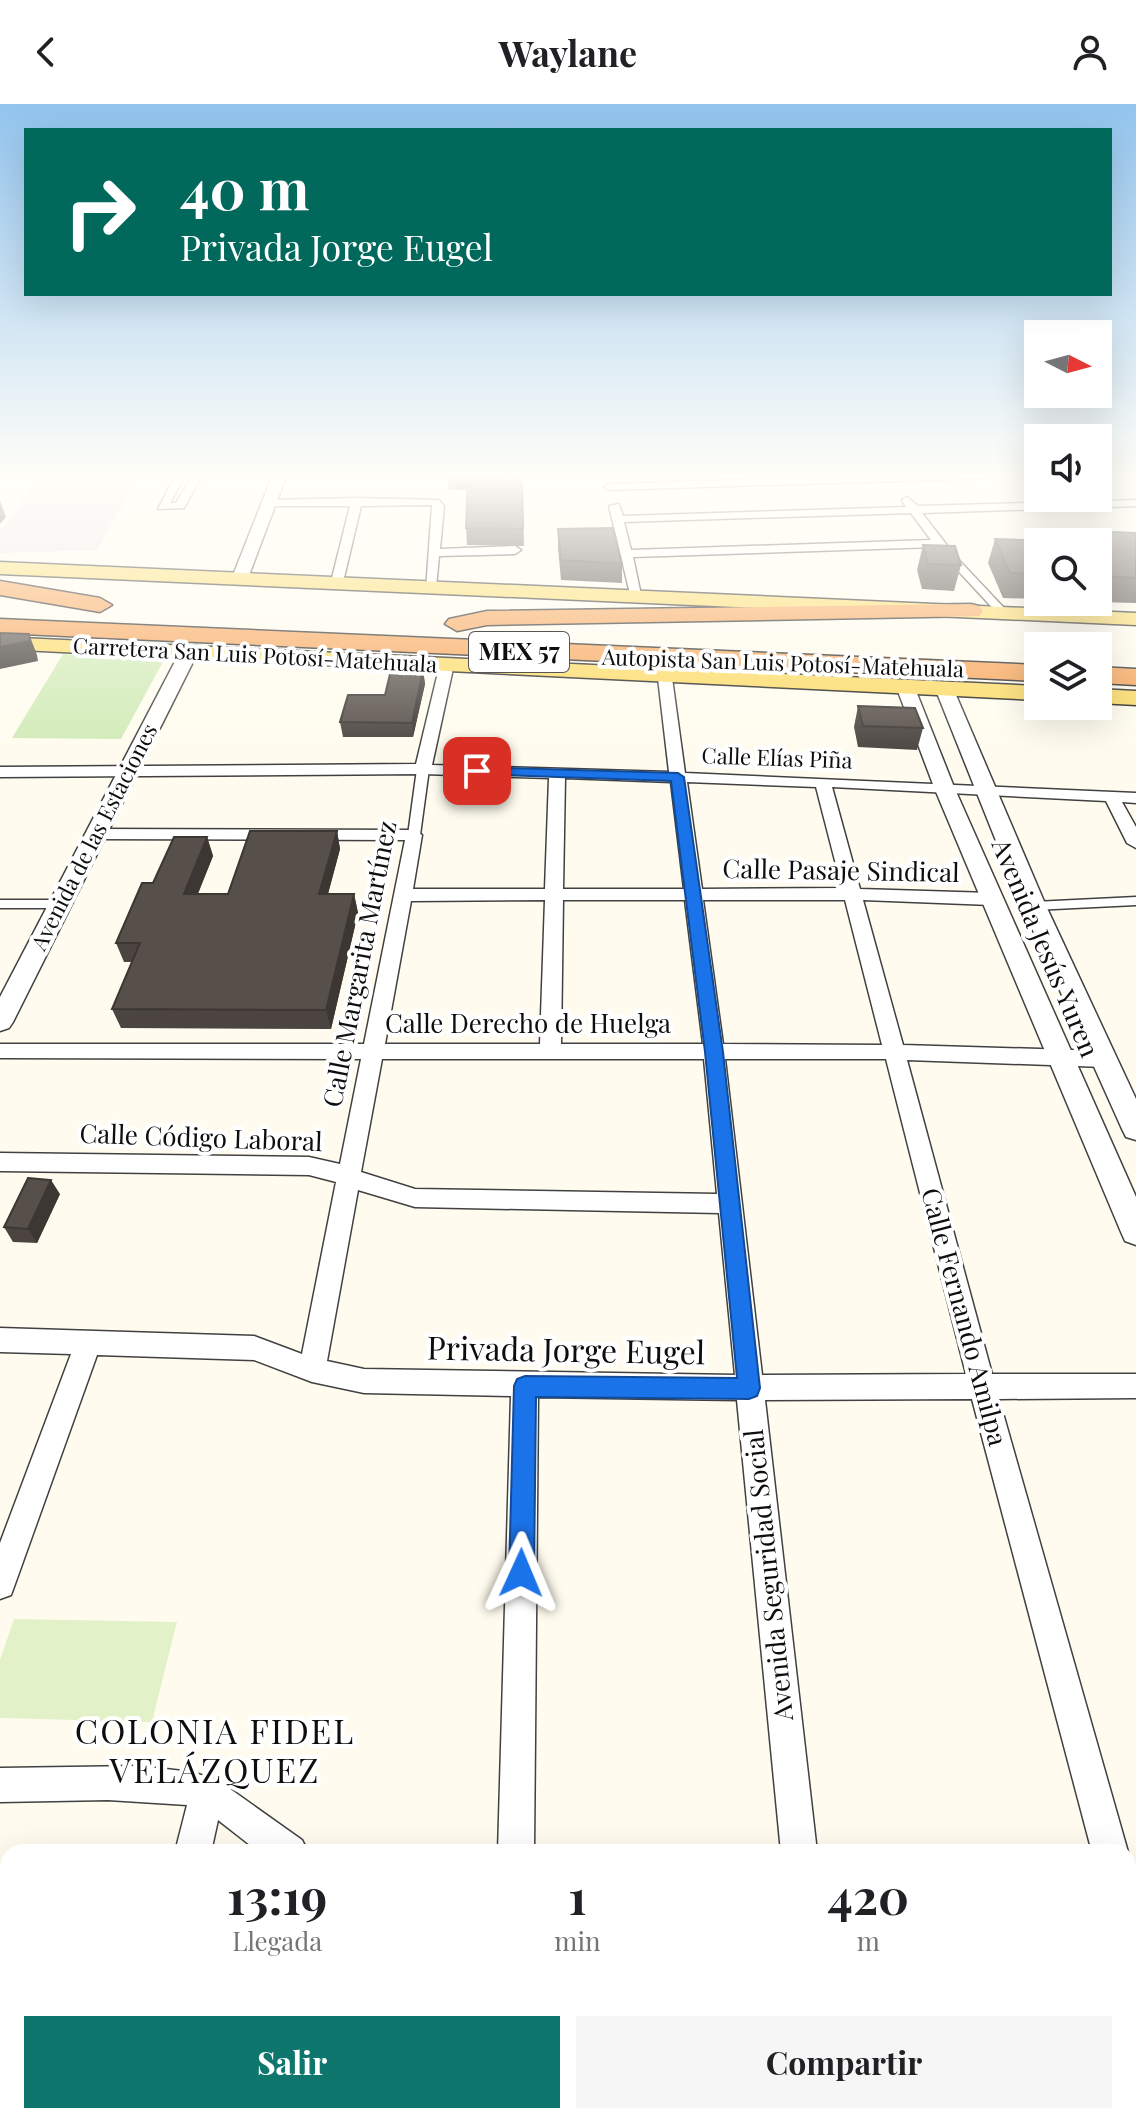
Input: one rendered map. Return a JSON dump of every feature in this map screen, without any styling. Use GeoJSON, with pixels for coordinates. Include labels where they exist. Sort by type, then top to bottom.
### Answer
{"type":"FeatureCollection","features":[{"type":"Feature","properties":{"kind":"highway"},"geometry":{"type":"LineString","coordinates":[[0,588],[100,605]]}},
{"type":"Feature","properties":{"kind":"highway"},"geometry":{"type":"LineString","coordinates":[[0,601],[131,607]]}},
{"type":"Feature","properties":{"kind":"highway","name":"MEX 57"},"geometry":{"type":"LineString","coordinates":[[206,611],[802,637]]}},
{"type":"Feature","properties":{"kind":"highway"},"geometry":{"type":"LineString","coordinates":[[457,624],[487,618],[971,611]]}},
{"type":"Feature","properties":{"kind":"highway","name":"Autopista San Luis Potosí-Matehuala"},"geometry":{"type":"LineString","coordinates":[[0,626],[1024,672]]}},
{"type":"Feature","properties":{"kind":"highway"},"geometry":{"type":"LineString","coordinates":[[92,647],[267,639]]}},
{"type":"Feature","properties":{"kind":"highway"},"geometry":{"type":"LineString","coordinates":[[1112,678],[1134,684]]}},
{"type":"Feature","properties":{"kind":"main road"},"geometry":{"type":"LineString","coordinates":[[6,568],[1136,619]]}},
{"type":"Feature","properties":{"kind":"main road","name":"Carretera San Luis Potosí-Matehuala"},"geometry":{"type":"LineString","coordinates":[[0,643],[447,664],[665,678],[1024,692]]}},
{"type":"Feature","properties":{"kind":"main road"},"geometry":{"type":"LineString","coordinates":[[749,689],[779,682]]}},
{"type":"Feature","properties":{"kind":"main road"},"geometry":{"type":"LineString","coordinates":[[1112,691],[1134,684]]}},
{"type":"Feature","properties":{"kind":"street"},"geometry":{"type":"LineString","coordinates":[[240,578],[244,568]]}},
{"type":"Feature","properties":{"kind":"street"},"geometry":{"type":"LineString","coordinates":[[337,582],[340,568]]}},
{"type":"Feature","properties":{"kind":"street"},"geometry":{"type":"LineString","coordinates":[[430,587],[432,568]]}},
{"type":"Feature","properties":{"kind":"street"},"geometry":{"type":"LineString","coordinates":[[628,568],[635,595]]}},
{"type":"Feature","properties":{"kind":"street"},"geometry":{"type":"LineString","coordinates":[[961,568],[1000,612]]}},
{"type":"Feature","properties":{"kind":"street","name":"Avenida de las Estaciones"},"geometry":{"type":"LineString","coordinates":[[0,1022],[189,652]]}},
{"type":"Feature","properties":{"kind":"street","name":"Calle Margarita Martínez"},"geometry":{"type":"LineString","coordinates":[[312,1370],[414,835],[423,769],[447,664]]}},
{"type":"Feature","properties":{"kind":"street","name":"Avenida Seguridad Social"},"geometry":{"type":"LineString","coordinates":[[665,678],[714,1052],[798,1844]]}},
{"type":"Feature","properties":{"kind":"street","name":"Avenida Jesús Yuren"},"geometry":{"type":"LineString","coordinates":[[905,686],[991,899],[1136,1232]]}},
{"type":"Feature","properties":{"kind":"street","name":"Avenida Jesús Yuren"},"geometry":{"type":"LineString","coordinates":[[944,688],[1034,906],[1135,1123]]}},
{"type":"Feature","properties":{"kind":"street","name":"Calle Elías Piña"},"geometry":{"type":"LineString","coordinates":[[0,772],[423,769],[823,782],[1136,798]]}},
{"type":"Feature","properties":{"kind":"street"},"geometry":{"type":"LineString","coordinates":[[550,1052],[557,775]]}},
{"type":"Feature","properties":{"kind":"street","name":"Calle Fernando Amilpa"},"geometry":{"type":"LineString","coordinates":[[823,782],[983,1389],[1108,1844]]}},
{"type":"Feature","properties":{"kind":"street"},"geometry":{"type":"LineString","coordinates":[[1111,796],[1136,843]]}},
{"type":"Feature","properties":{"kind":"street"},"geometry":{"type":"LineString","coordinates":[[96,834],[414,835]]}},
{"type":"Feature","properties":{"kind":"street","name":"Calle Pasaje Sindical"},"geometry":{"type":"LineString","coordinates":[[401,895],[854,894],[991,899]]}},
{"type":"Feature","properties":{"kind":"street"},"geometry":{"type":"LineString","coordinates":[[1034,906],[1136,901]]}},
{"type":"Feature","properties":{"kind":"street"},"geometry":{"type":"LineString","coordinates":[[0,904],[58,904]]}},
{"type":"Feature","properties":{"kind":"street","name":"Calle Derecho de Huelga"},"geometry":{"type":"LineString","coordinates":[[0,1051],[895,1052],[1104,1059]]}},
{"type":"Feature","properties":{"kind":"street","name":"Calle Código Laboral"},"geometry":{"type":"LineString","coordinates":[[0,1162],[287,1165],[331,1169],[389,1193],[415,1198],[730,1204]]}},
{"type":"Feature","properties":{"kind":"street","name":"Privada Jorge Eugel"},"geometry":{"type":"LineString","coordinates":[[0,1340],[254,1348],[312,1370],[364,1381],[749,1388],[1136,1386]]}},
{"type":"Feature","properties":{"kind":"street"},"geometry":{"type":"LineString","coordinates":[[0,1584],[89,1341]]}},
{"type":"Feature","properties":{"kind":"street"},"geometry":{"type":"LineString","coordinates":[[516,1844],[525,1386]]}},
{"type":"Feature","properties":{"kind":"street"},"geometry":{"type":"LineString","coordinates":[[0,1785],[170,1784],[207,1793],[234,1810],[261,1836],[276,1844]]}},
{"type":"Feature","properties":{"kind":"street"},"geometry":{"type":"LineString","coordinates":[[195,1844],[207,1793]]}},
{"type":"Feature","properties":{"kind":"green space"},"geometry":{"type":"Polygon","coordinates":[[[63,654],[165,658],[121,739],[12,738],[63,654]]]}},
{"type":"Feature","properties":{"kind":"green space"},"geometry":{"type":"Polygon","coordinates":[[[14,1619],[177,1622],[152,1722],[0,1718],[0,1660],[14,1619]]]}},
{"type":"Feature","properties":{"kind":"building"},"geometry":{"type":"Polygon","coordinates":[[[1008,568],[1024,568],[1024,574],[1010,573],[1008,568]]]}},
{"type":"Feature","properties":{"kind":"building"},"geometry":{"type":"Polygon","coordinates":[[[1112,568],[1136,568],[1136,578],[1112,577],[1112,568]]]}},
{"type":"Feature","properties":{"kind":"building"},"geometry":{"type":"Polygon","coordinates":[[[0,633],[29,634],[30,641],[0,647],[0,633]]]}},
{"type":"Feature","properties":{"kind":"building"},"geometry":{"type":"Polygon","coordinates":[[[391,670],[423,670],[412,723],[340,722],[348,695],[385,695],[391,670]]]}},
{"type":"Feature","properties":{"kind":"building"},"geometry":{"type":"Polygon","coordinates":[[[858,706],[915,708],[923,728],[863,726],[858,706]]]}},
{"type":"Feature","properties":{"kind":"building"},"geometry":{"type":"Polygon","coordinates":[[[250,831],[337,831],[319,894],[354,894],[326,1010],[112,1009],[140,943],[116,943],[142,883],[153,883],[174,837],[207,837],[184,894],[228,894],[250,831]]]}},
{"type":"Feature","properties":{"kind":"building"},"geometry":{"type":"Polygon","coordinates":[[[28,1178],[51,1180],[28,1229],[4,1227],[28,1178]]]}},
{"type":"Feature","properties":{"kind":"district","name":"COLONIA FIDEL VELÁZQUEZ"},"geometry":{"type":"Point","coordinates":[215,1752]}},
{"type":"Feature","properties":{"kind":"route"},"geometry":{"type":"LineString","coordinates":[[477,771],[678,777],[714,1052],[749,1388],[525,1386],[521,1573]]}}]}
